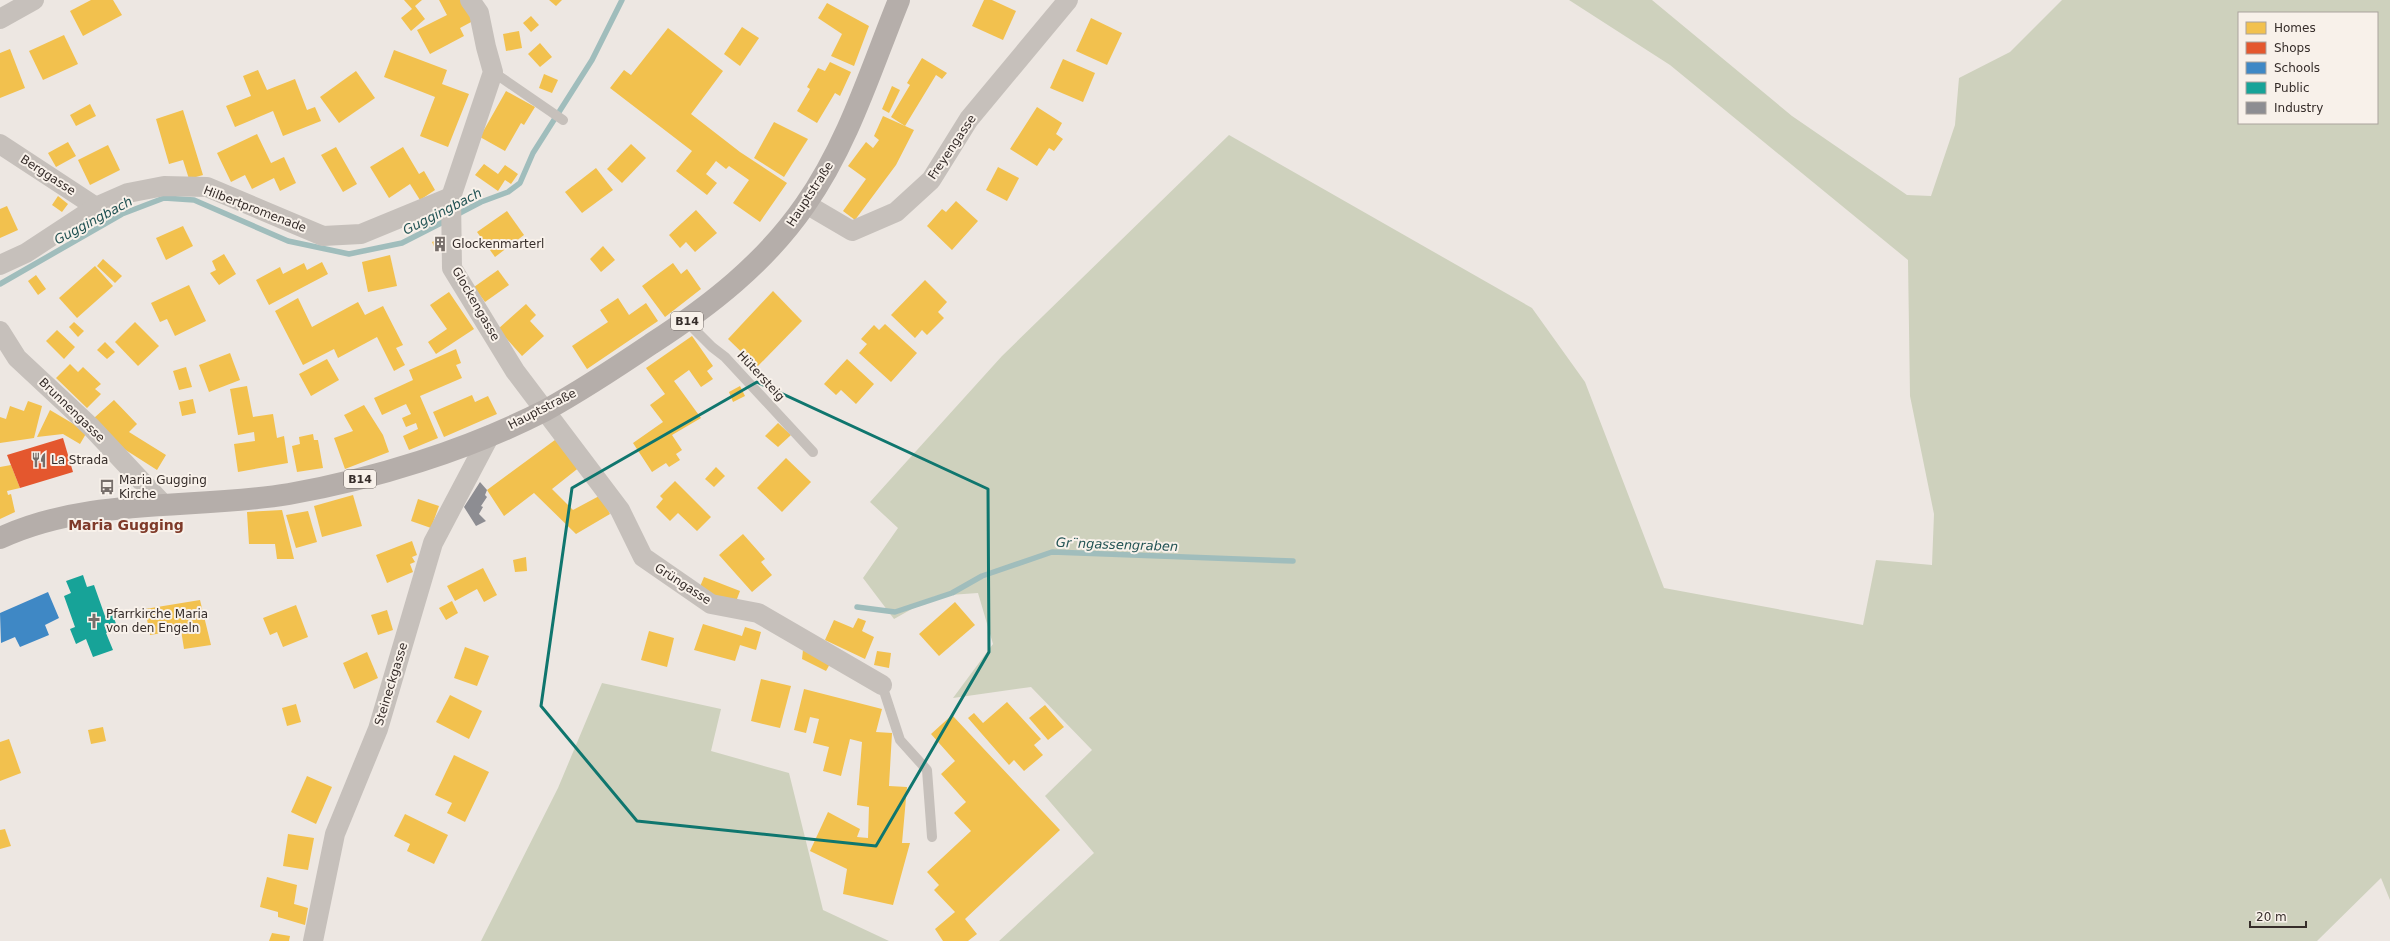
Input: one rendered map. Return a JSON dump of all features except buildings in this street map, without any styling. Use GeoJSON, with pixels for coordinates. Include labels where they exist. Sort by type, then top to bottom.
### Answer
{"type":"FeatureCollection","features":[{"type":"Feature","properties":{"kind":"main road","name":"Hauptstraße"},"geometry":{"type":"LineString","coordinates":[[0,538],[65,516],[127,507],[287,494],[379,475],[490,435],[545,410],[595,382],[686,321],[733,285],[778,241],[806,204],[838,149],[899,0]]}},
{"type":"Feature","properties":{"kind":"street"},"geometry":{"type":"LineString","coordinates":[[0,20],[34,0]]}},
{"type":"Feature","properties":{"kind":"street","name":"Freyengasse"},"geometry":{"type":"LineString","coordinates":[[806,204],[852,231],[896,212],[931,180],[969,119],[1068,0]]}},
{"type":"Feature","properties":{"kind":"street"},"geometry":{"type":"LineString","coordinates":[[479,4],[486,47],[493,72]]}},
{"type":"Feature","properties":{"kind":"street","name":"Glockengasse"},"geometry":{"type":"LineString","coordinates":[[493,72],[451,202],[450,227],[452,268],[515,371],[545,410]]}},
{"type":"Feature","properties":{"kind":"street","name":"Berggasse"},"geometry":{"type":"LineString","coordinates":[[0,144],[96,206]]}},
{"type":"Feature","properties":{"kind":"street","name":"Hilbertpromenade"},"geometry":{"type":"LineString","coordinates":[[0,265],[26,253],[96,206],[128,193],[164,186],[207,187],[323,236],[361,234],[451,202]]}},
{"type":"Feature","properties":{"kind":"street","name":"Brunnengasse"},"geometry":{"type":"LineString","coordinates":[[0,331],[17,358],[91,427],[164,505]]}},
{"type":"Feature","properties":{"kind":"street","name":"Grüngasse"},"geometry":{"type":"LineString","coordinates":[[545,410],[620,510],[643,557],[711,604],[758,613],[882,686]]}},
{"type":"Feature","properties":{"kind":"street","name":"Steineckgasse"},"geometry":{"type":"LineString","coordinates":[[313,941],[335,834],[378,728],[433,543],[490,435]]}},
{"type":"Feature","properties":{"kind":"lane"},"geometry":{"type":"LineString","coordinates":[[493,72],[562,119]]}},
{"type":"Feature","properties":{"kind":"lane","name":"Hütersteig"},"geometry":{"type":"LineString","coordinates":[[686,321],[712,347],[725,357],[813,452]]}},
{"type":"Feature","properties":{"kind":"lane"},"geometry":{"type":"LineString","coordinates":[[882,686],[900,740],[927,770],[932,837]]}},
{"type":"Feature","properties":{"kind":"highlighted area"},"geometry":{"type":"Polygon","coordinates":[[[757,382],[988,489],[989,652],[876,846],[637,821],[541,706],[572,488],[757,382]]]}},
{"type":"Feature","properties":{"kind":"green space"},"geometry":{"type":"Polygon","coordinates":[[[1569,0],[1652,0],[1792,116],[1907,195],[1931,196],[1955,125],[1959,78],[2010,52],[2062,0],[2390,0],[2390,900],[2381,878],[2317,941],[999,941],[1094,853],[1045,796],[1092,750],[1031,687],[953,698],[993,644],[978,593],[935,596],[894,619],[863,578],[898,528],[870,502],[1002,356],[1229,135],[1532,308],[1585,382],[1664,588],[1863,625],[1876,560],[1932,565],[1934,514],[1910,396],[1908,260],[1670,65],[1569,0]]]}},
{"type":"Feature","properties":{"kind":"green space"},"geometry":{"type":"Polygon","coordinates":[[[602,683],[721,709],[711,751],[789,773],[823,910],[889,941],[481,941],[558,788],[602,683]]]}},
{"type":"Feature","properties":{"kind":"waterway","name":"Guggingbach"},"geometry":{"type":"LineString","coordinates":[[456,215],[481,202],[508,192],[520,183],[533,153],[592,60],[622,0]]}},
{"type":"Feature","properties":{"kind":"waterway","name":"Guggingbach"},"geometry":{"type":"LineString","coordinates":[[0,284],[122,214],[164,198],[194,200],[288,241],[349,254],[402,243],[447,220]]}},
{"type":"Feature","properties":{"kind":"waterway","name":"Gr¨ngassengraben"},"geometry":{"type":"LineString","coordinates":[[857,607],[895,612],[952,593],[982,576],[1052,552],[1293,561]]}},
{"type":"Feature","properties":{"kind":"place","name":"Glockenmarterl"},"geometry":{"type":"Point","coordinates":[440,244]}},
{"type":"Feature","properties":{"kind":"place","name":"La Strada"},"geometry":{"type":"Point","coordinates":[39,460]}},
{"type":"Feature","properties":{"kind":"place","name":"Maria Gugging Kirche"},"geometry":{"type":"Point","coordinates":[107,487]}},
{"type":"Feature","properties":{"kind":"place","name":"Pfarrkirche Maria von den Engeln"},"geometry":{"type":"Point","coordinates":[94,621]}},
{"type":"Feature","properties":{"kind":"district","name":"Maria Gugging"},"geometry":{"type":"Point","coordinates":[126,525]}}]}
